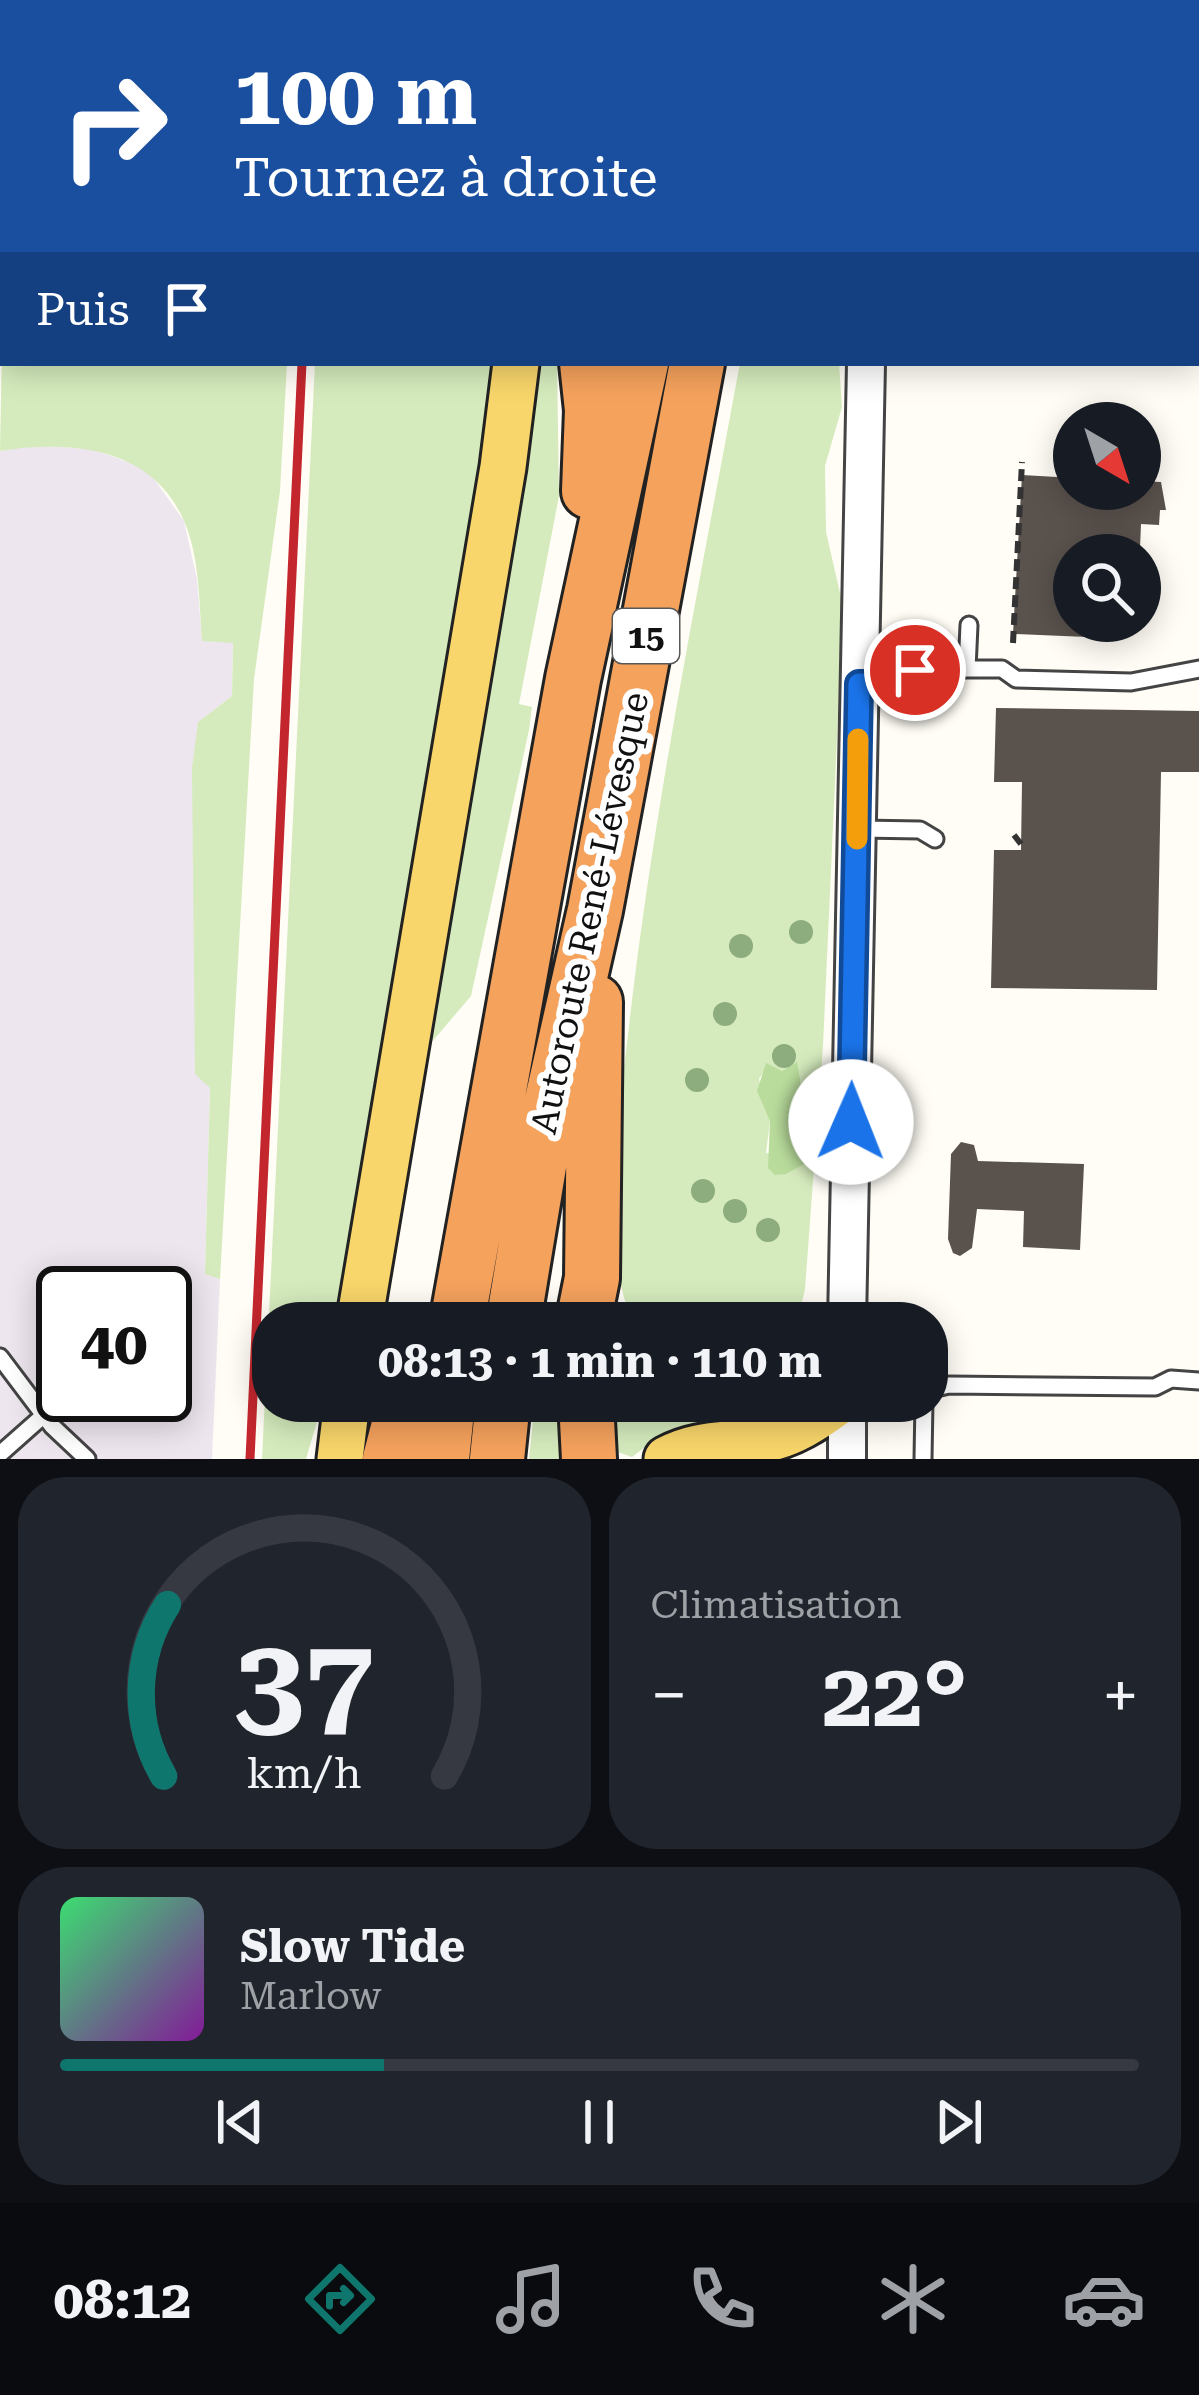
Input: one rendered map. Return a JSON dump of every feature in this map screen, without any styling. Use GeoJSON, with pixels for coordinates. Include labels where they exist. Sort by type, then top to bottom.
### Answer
{"type":"FeatureCollection","features":[{"type":"Feature","properties":{"kind":"highway"},"geometry":{"type":"LineString","coordinates":[[573,679],[591,461],[586,366]]}},
{"type":"Feature","properties":{"kind":"highway","name":"Autoroute René-Lévesque"},"geometry":{"type":"LineString","coordinates":[[462,1302],[573,679],[640,366]]}},
{"type":"Feature","properties":{"kind":"highway","name":"Autoroute René-Lévesque"},"geometry":{"type":"LineString","coordinates":[[516,1302],[544,1136],[595,910],[696,366]]}},
{"type":"Feature","properties":{"kind":"highway"},"geometry":{"type":"LineString","coordinates":[[594,1302],[595,910]]}},
{"type":"Feature","properties":{"kind":"highway"},"geometry":{"type":"LineString","coordinates":[[435,1302],[493,1116]]}},
{"type":"Feature","properties":{"kind":"highway"},"geometry":{"type":"LineString","coordinates":[[390,1459],[400,1422]]}},
{"type":"Feature","properties":{"kind":"highway"},"geometry":{"type":"LineString","coordinates":[[442,1459],[446,1422]]}},
{"type":"Feature","properties":{"kind":"highway"},"geometry":{"type":"LineString","coordinates":[[497,1459],[501,1422]]}},
{"type":"Feature","properties":{"kind":"highway"},"geometry":{"type":"LineString","coordinates":[[587,1422],[589,1459]]}},
{"type":"Feature","properties":{"kind":"main road"},"geometry":{"type":"LineString","coordinates":[[363,1302],[503,467],[516,366]]}},
{"type":"Feature","properties":{"kind":"main road"},"geometry":{"type":"LineString","coordinates":[[340,1459],[344,1422]]}},
{"type":"Feature","properties":{"kind":"main road"},"geometry":{"type":"LineString","coordinates":[[667,1459],[702,1445],[777,1449],[812,1422]]}},
{"type":"Feature","properties":{"kind":"street"},"geometry":{"type":"LineString","coordinates":[[848,1302],[866,366]]}},
{"type":"Feature","properties":{"kind":"street"},"geometry":{"type":"LineString","coordinates":[[845,1422],[848,1459]]}},
{"type":"Feature","properties":{"kind":"lane"},"geometry":{"type":"LineString","coordinates":[[967,669],[969,626]]}},
{"type":"Feature","properties":{"kind":"lane"},"geometry":{"type":"LineString","coordinates":[[859,684],[896,684],[915,670],[1003,669],[1016,679],[1131,682],[1199,669]]}},
{"type":"Feature","properties":{"kind":"lane"},"geometry":{"type":"LineString","coordinates":[[857,829],[920,830],[935,838]]}},
{"type":"Feature","properties":{"kind":"lane"},"geometry":{"type":"LineString","coordinates":[[0,1357],[36,1404]]}},
{"type":"Feature","properties":{"kind":"lane"},"geometry":{"type":"LineString","coordinates":[[948,1384],[1155,1387],[1171,1379],[1199,1381]]}},
{"type":"Feature","properties":{"kind":"lane"},"geometry":{"type":"LineString","coordinates":[[0,1454],[36,1422]]}},
{"type":"Feature","properties":{"kind":"lane"},"geometry":{"type":"LineString","coordinates":[[51,1422],[87,1459]]}},
{"type":"Feature","properties":{"kind":"lane"},"geometry":{"type":"LineString","coordinates":[[922,1459],[923,1422]]}},
{"type":"Feature","properties":{"kind":"path"},"geometry":{"type":"LineString","coordinates":[[1013,644],[1022,462]]}},
{"type":"Feature","properties":{"kind":"path"},"geometry":{"type":"LineString","coordinates":[[1014,835],[1021,844]]}},
{"type":"Feature","properties":{"kind":"shaded area"},"geometry":{"type":"Polygon","coordinates":[[[30,446],[89,448],[147,469],[184,521],[197,579],[202,641],[233,642],[232,696],[198,722],[210,1087],[205,1273],[220,1279],[212,1459],[0,1459],[0,451],[30,446]]]}},
{"type":"Feature","properties":{"kind":"green space"},"geometry":{"type":"Polygon","coordinates":[[[2,366],[287,366],[280,491],[254,679],[220,1279],[205,1274],[210,1088],[195,1074],[192,768],[198,722],[232,696],[233,643],[202,641],[189,535],[170,496],[152,477],[130,463],[81,449],[0,451],[2,366]]]}},
{"type":"Feature","properties":{"kind":"green space"},"geometry":{"type":"Polygon","coordinates":[[[315,366],[496,366],[340,1302],[270,1302],[315,366]]]}},
{"type":"Feature","properties":{"kind":"green space"},"geometry":{"type":"Polygon","coordinates":[[[533,366],[557,366],[559,496],[519,704],[532,707],[529,730],[471,996],[419,1057],[533,366]]]}},
{"type":"Feature","properties":{"kind":"green space"},"geometry":{"type":"Polygon","coordinates":[[[739,366],[839,366],[842,407],[825,466],[826,532],[843,606],[823,1046],[802,1302],[626,1302],[615,1254],[612,1180],[650,866],[739,366]],[[796,1063],[782,1071],[764,1072],[759,1079],[770,1121],[766,1153],[806,1155],[810,1119],[796,1063]]]}},
{"type":"Feature","properties":{"kind":"green space"},"geometry":{"type":"Polygon","coordinates":[[[797,1062],[806,1125],[804,1164],[775,1175],[768,1168],[770,1121],[757,1091],[766,1063],[782,1071],[797,1062]]]}},
{"type":"Feature","properties":{"kind":"green space"},"geometry":{"type":"Polygon","coordinates":[[[264,1422],[317,1422],[306,1459],[262,1459],[264,1422]]]}},
{"type":"Feature","properties":{"kind":"green space"},"geometry":{"type":"Polygon","coordinates":[[[533,1422],[573,1422],[575,1459],[529,1459],[533,1422]]]}},
{"type":"Feature","properties":{"kind":"green space"},"geometry":{"type":"Polygon","coordinates":[[[606,1422],[695,1422],[662,1434],[632,1457],[609,1449],[606,1422]]]}},
{"type":"Feature","properties":{"kind":"building"},"geometry":{"type":"Polygon","coordinates":[[[1022,475],[1053,477],[1053,510],[1160,510],[1159,525],[1141,524],[1141,534],[1053,534],[1053,636],[1013,634],[1022,475]]]}},
{"type":"Feature","properties":{"kind":"building"},"geometry":{"type":"Polygon","coordinates":[[[996,708],[1199,711],[1199,772],[1161,772],[1157,990],[991,988],[994,850],[1021,850],[1022,782],[994,782],[996,708]]]}},
{"type":"Feature","properties":{"kind":"building"},"geometry":{"type":"Polygon","coordinates":[[[961,1142],[974,1145],[978,1161],[1084,1164],[1080,1250],[1023,1247],[1024,1211],[977,1209],[972,1248],[960,1256],[953,1253],[948,1239],[951,1154],[961,1142]]]}},
{"type":"Feature","properties":{"kind":"railway"},"geometry":{"type":"LineString","coordinates":[[250,1459],[302,366]]}},
{"type":"Feature","properties":{"kind":"slow traffic"},"geometry":{"type":"LineString","coordinates":[[857,839],[858,739]]}},
{"type":"Feature","properties":{"kind":"route"},"geometry":{"type":"LineString","coordinates":[[851,1122],[859,684],[896,684],[915,670]]}}]}
